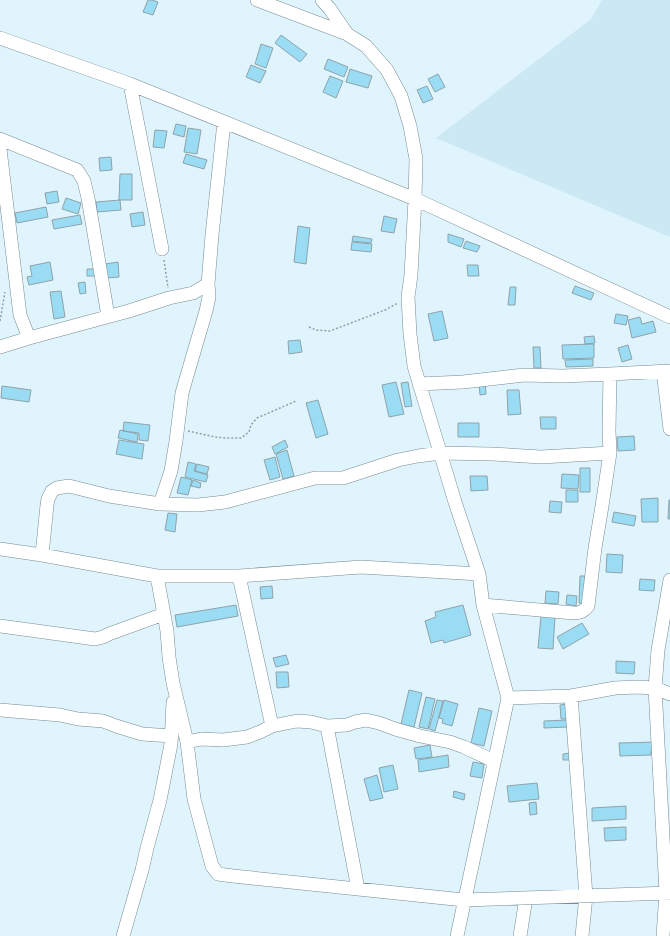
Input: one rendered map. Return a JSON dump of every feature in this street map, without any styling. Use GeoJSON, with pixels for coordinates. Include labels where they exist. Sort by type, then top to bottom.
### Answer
{"type":"FeatureCollection","features":[{"type":"Feature","properties":{"kind":"street"},"geometry":{"type":"LineString","coordinates":[[256,0],[347,34],[366,46],[387,70],[401,96],[410,126],[416,159],[411,275],[408,297],[410,334],[414,366],[479,574],[483,605],[508,698],[457,936]]}},
{"type":"Feature","properties":{"kind":"street"},"geometry":{"type":"LineString","coordinates":[[322,0],[347,34]]}},
{"type":"Feature","properties":{"kind":"street"},"geometry":{"type":"LineString","coordinates":[[0,38],[130,84],[415,199],[670,317]]}},
{"type":"Feature","properties":{"kind":"street"},"geometry":{"type":"LineString","coordinates":[[130,84],[162,249]]}},
{"type":"Feature","properties":{"kind":"street"},"geometry":{"type":"LineString","coordinates":[[160,504],[171,471],[178,431],[182,394],[206,311],[216,193],[224,122]]}},
{"type":"Feature","properties":{"kind":"street"},"geometry":{"type":"LineString","coordinates":[[0,139],[77,170],[84,181],[108,316]]}},
{"type":"Feature","properties":{"kind":"street"},"geometry":{"type":"LineString","coordinates":[[0,149],[20,315],[29,338]]}},
{"type":"Feature","properties":{"kind":"street"},"geometry":{"type":"LineString","coordinates":[[0,347],[169,298],[193,293],[208,284]]}},
{"type":"Feature","properties":{"kind":"street"},"geometry":{"type":"LineString","coordinates":[[419,384],[463,382],[524,375],[563,376],[667,371],[670,429]]}},
{"type":"Feature","properties":{"kind":"street"},"geometry":{"type":"LineString","coordinates":[[483,605],[574,613],[584,611],[588,606],[595,548],[610,453],[610,374]]}},
{"type":"Feature","properties":{"kind":"street"},"geometry":{"type":"LineString","coordinates":[[42,555],[48,499],[52,491],[57,488],[69,486],[109,496],[160,504],[198,505],[225,502],[315,478],[343,478],[398,460],[440,453],[541,457],[610,453]]}},
{"type":"Feature","properties":{"kind":"street"},"geometry":{"type":"LineString","coordinates":[[0,549],[42,555],[157,576],[239,576],[361,567],[479,574]]}},
{"type":"Feature","properties":{"kind":"street"},"geometry":{"type":"LineString","coordinates":[[157,576],[167,631],[173,683],[187,742],[194,799],[212,866],[218,874],[464,900],[668,893]]}},
{"type":"Feature","properties":{"kind":"street"},"geometry":{"type":"LineString","coordinates":[[239,576],[272,726]]}},
{"type":"Feature","properties":{"kind":"street"},"geometry":{"type":"LineString","coordinates":[[663,936],[668,893],[655,688],[658,650],[666,623],[670,580]]}},
{"type":"Feature","properties":{"kind":"street"},"geometry":{"type":"LineString","coordinates":[[0,626],[95,639],[164,614]]}},
{"type":"Feature","properties":{"kind":"street"},"geometry":{"type":"LineString","coordinates":[[123,936],[160,800],[172,736],[173,683]]}},
{"type":"Feature","properties":{"kind":"street"},"geometry":{"type":"LineString","coordinates":[[508,698],[571,696],[615,688],[636,687],[655,688],[670,694]]}},
{"type":"Feature","properties":{"kind":"street"},"geometry":{"type":"LineString","coordinates":[[571,696],[586,896],[582,936]]}},
{"type":"Feature","properties":{"kind":"street"},"geometry":{"type":"LineString","coordinates":[[0,710],[60,715],[103,722],[142,734],[172,736]]}},
{"type":"Feature","properties":{"kind":"street"},"geometry":{"type":"LineString","coordinates":[[187,742],[201,739],[223,740],[247,737],[272,726],[297,721],[311,722],[327,726],[347,725],[366,720],[420,736],[450,742],[494,761]]}},
{"type":"Feature","properties":{"kind":"street"},"geometry":{"type":"LineString","coordinates":[[327,726],[358,889]]}},
{"type":"Feature","properties":{"kind":"street"},"geometry":{"type":"LineString","coordinates":[[520,936],[526,898]]}},
{"type":"Feature","properties":{"kind":"path"},"geometry":{"type":"LineString","coordinates":[[162,249],[169,298]]}},
{"type":"Feature","properties":{"kind":"path"},"geometry":{"type":"LineString","coordinates":[[0,321],[6,287]]}},
{"type":"Feature","properties":{"kind":"path"},"geometry":{"type":"LineString","coordinates":[[309,327],[316,330],[330,331],[385,310],[408,297]]}},
{"type":"Feature","properties":{"kind":"path"},"geometry":{"type":"LineString","coordinates":[[178,431],[188,431],[215,437],[240,438],[249,432],[251,425],[257,418],[296,401]]}},
{"type":"Feature","properties":{"kind":"shaded area"},"geometry":{"type":"Polygon","coordinates":[[[602,0],[670,0],[670,237],[436,138],[591,19],[602,0]]]}},
{"type":"Feature","properties":{"kind":"building"},"geometry":{"type":"Polygon","coordinates":[[[148,0],[158,2],[153,15],[143,12],[148,0]]]}},
{"type":"Feature","properties":{"kind":"building"},"geometry":{"type":"Polygon","coordinates":[[[281,35],[307,54],[300,62],[275,43],[281,35]]]}},
{"type":"Feature","properties":{"kind":"building"},"geometry":{"type":"Polygon","coordinates":[[[261,44],[273,48],[266,68],[255,64],[261,44]]]}},
{"type":"Feature","properties":{"kind":"building"},"geometry":{"type":"Polygon","coordinates":[[[328,59],[348,67],[344,77],[324,69],[328,59]]]}},
{"type":"Feature","properties":{"kind":"building"},"geometry":{"type":"Polygon","coordinates":[[[251,65],[266,71],[260,83],[246,77],[251,65]]]}},
{"type":"Feature","properties":{"kind":"building"},"geometry":{"type":"Polygon","coordinates":[[[350,69],[372,76],[368,88],[346,82],[350,69]]]}},
{"type":"Feature","properties":{"kind":"building"},"geometry":{"type":"Polygon","coordinates":[[[438,74],[445,87],[435,92],[428,79],[438,74]]]}},
{"type":"Feature","properties":{"kind":"building"},"geometry":{"type":"Polygon","coordinates":[[[330,76],[343,81],[336,98],[323,92],[330,76]]]}},
{"type":"Feature","properties":{"kind":"building"},"geometry":{"type":"Polygon","coordinates":[[[427,86],[433,99],[423,103],[417,90],[427,86]]]}},
{"type":"Feature","properties":{"kind":"building"},"geometry":{"type":"Polygon","coordinates":[[[176,124],[186,126],[184,137],[173,134],[176,124]]]}},
{"type":"Feature","properties":{"kind":"building"},"geometry":{"type":"Polygon","coordinates":[[[188,128],[201,130],[197,154],[184,152],[188,128]]]}},
{"type":"Feature","properties":{"kind":"building"},"geometry":{"type":"Polygon","coordinates":[[[155,130],[167,131],[164,148],[153,147],[155,130]]]}},
{"type":"Feature","properties":{"kind":"building"},"geometry":{"type":"Polygon","coordinates":[[[186,154],[207,160],[204,169],[183,163],[186,154]]]}},
{"type":"Feature","properties":{"kind":"building"},"geometry":{"type":"Polygon","coordinates":[[[111,157],[112,170],[100,171],[99,158],[111,157]]]}},
{"type":"Feature","properties":{"kind":"building"},"geometry":{"type":"Polygon","coordinates":[[[120,174],[132,174],[132,200],[119,200],[120,174]]]}},
{"type":"Feature","properties":{"kind":"building"},"geometry":{"type":"Polygon","coordinates":[[[57,191],[59,202],[47,204],[45,193],[57,191]]]}},
{"type":"Feature","properties":{"kind":"building"},"geometry":{"type":"Polygon","coordinates":[[[66,198],[81,203],[78,214],[62,209],[66,198]]]}},
{"type":"Feature","properties":{"kind":"building"},"geometry":{"type":"Polygon","coordinates":[[[120,200],[121,210],[97,212],[96,202],[120,200]]]}},
{"type":"Feature","properties":{"kind":"building"},"geometry":{"type":"Polygon","coordinates":[[[46,207],[48,217],[17,223],[15,213],[46,207]]]}},
{"type":"Feature","properties":{"kind":"building"},"geometry":{"type":"Polygon","coordinates":[[[143,212],[145,225],[132,227],[130,214],[143,212]]]}},
{"type":"Feature","properties":{"kind":"building"},"geometry":{"type":"Polygon","coordinates":[[[80,215],[82,224],[54,229],[52,220],[80,215]]]}},
{"type":"Feature","properties":{"kind":"building"},"geometry":{"type":"Polygon","coordinates":[[[384,216],[397,219],[394,233],[381,231],[384,216]]]}},
{"type":"Feature","properties":{"kind":"building"},"geometry":{"type":"Polygon","coordinates":[[[298,226],[310,228],[306,264],[294,262],[298,226]]]}},
{"type":"Feature","properties":{"kind":"building"},"geometry":{"type":"Polygon","coordinates":[[[448,234],[464,239],[461,247],[448,242],[448,234]]]}},
{"type":"Feature","properties":{"kind":"building"},"geometry":{"type":"Polygon","coordinates":[[[353,236],[372,239],[371,243],[352,241],[353,236]]]}},
{"type":"Feature","properties":{"kind":"building"},"geometry":{"type":"Polygon","coordinates":[[[466,241],[480,246],[477,252],[463,248],[466,241]]]}},
{"type":"Feature","properties":{"kind":"building"},"geometry":{"type":"Polygon","coordinates":[[[352,242],[372,244],[371,252],[351,250],[352,242]]]}},
{"type":"Feature","properties":{"kind":"building"},"geometry":{"type":"Polygon","coordinates":[[[50,262],[53,280],[29,285],[27,277],[32,276],[30,266],[50,262]]]}},
{"type":"Feature","properties":{"kind":"building"},"geometry":{"type":"Polygon","coordinates":[[[118,262],[119,277],[107,278],[105,264],[118,262]]]}},
{"type":"Feature","properties":{"kind":"building"},"geometry":{"type":"Polygon","coordinates":[[[467,265],[478,265],[479,276],[468,276],[467,265]]]}},
{"type":"Feature","properties":{"kind":"building"},"geometry":{"type":"Polygon","coordinates":[[[87,269],[95,269],[95,276],[87,276],[87,269]]]}},
{"type":"Feature","properties":{"kind":"building"},"geometry":{"type":"Polygon","coordinates":[[[85,282],[86,293],[80,294],[78,283],[85,282]]]}},
{"type":"Feature","properties":{"kind":"building"},"geometry":{"type":"Polygon","coordinates":[[[575,286],[594,293],[591,300],[572,293],[575,286]]]}},
{"type":"Feature","properties":{"kind":"building"},"geometry":{"type":"Polygon","coordinates":[[[510,287],[516,287],[515,305],[508,305],[510,287]]]}},
{"type":"Feature","properties":{"kind":"building"},"geometry":{"type":"Polygon","coordinates":[[[61,291],[65,317],[54,319],[50,292],[61,291]]]}},
{"type":"Feature","properties":{"kind":"building"},"geometry":{"type":"Polygon","coordinates":[[[442,311],[448,338],[434,341],[428,314],[442,311]]]}},
{"type":"Feature","properties":{"kind":"building"},"geometry":{"type":"Polygon","coordinates":[[[616,314],[628,316],[626,325],[614,323],[616,314]]]}},
{"type":"Feature","properties":{"kind":"building"},"geometry":{"type":"Polygon","coordinates":[[[640,317],[642,324],[653,321],[656,332],[632,338],[628,320],[640,317]]]}},
{"type":"Feature","properties":{"kind":"building"},"geometry":{"type":"Polygon","coordinates":[[[594,336],[595,343],[585,344],[584,337],[594,336]]]}},
{"type":"Feature","properties":{"kind":"building"},"geometry":{"type":"Polygon","coordinates":[[[300,340],[302,352],[289,354],[288,341],[300,340]]]}},
{"type":"Feature","properties":{"kind":"building"},"geometry":{"type":"Polygon","coordinates":[[[594,344],[594,358],[563,359],[562,345],[594,344]]]}},
{"type":"Feature","properties":{"kind":"building"},"geometry":{"type":"Polygon","coordinates":[[[628,345],[632,359],[622,362],[618,348],[628,345]]]}},
{"type":"Feature","properties":{"kind":"building"},"geometry":{"type":"Polygon","coordinates":[[[533,347],[540,347],[541,368],[534,368],[533,347]]]}},
{"type":"Feature","properties":{"kind":"building"},"geometry":{"type":"Polygon","coordinates":[[[593,359],[593,366],[566,367],[565,360],[593,359]]]}},
{"type":"Feature","properties":{"kind":"building"},"geometry":{"type":"Polygon","coordinates":[[[396,382],[404,414],[389,417],[382,385],[396,382]]]}},
{"type":"Feature","properties":{"kind":"building"},"geometry":{"type":"Polygon","coordinates":[[[408,382],[412,406],[405,407],[401,383],[408,382]]]}},
{"type":"Feature","properties":{"kind":"building"},"geometry":{"type":"Polygon","coordinates":[[[485,382],[486,394],[480,395],[479,383],[485,382]]]}},
{"type":"Feature","properties":{"kind":"building"},"geometry":{"type":"Polygon","coordinates":[[[2,386],[31,390],[29,402],[1,398],[2,386]]]}},
{"type":"Feature","properties":{"kind":"building"},"geometry":{"type":"Polygon","coordinates":[[[507,390],[519,390],[521,414],[508,415],[507,390]]]}},
{"type":"Feature","properties":{"kind":"building"},"geometry":{"type":"Polygon","coordinates":[[[318,400],[328,434],[316,438],[306,403],[318,400]]]}},
{"type":"Feature","properties":{"kind":"building"},"geometry":{"type":"Polygon","coordinates":[[[540,417],[556,417],[556,429],[541,429],[540,417]]]}},
{"type":"Feature","properties":{"kind":"building"},"geometry":{"type":"Polygon","coordinates":[[[124,422],[150,425],[148,441],[139,440],[139,433],[123,431],[124,422]]]}},
{"type":"Feature","properties":{"kind":"building"},"geometry":{"type":"Polygon","coordinates":[[[458,423],[479,423],[479,437],[458,437],[458,423]]]}},
{"type":"Feature","properties":{"kind":"building"},"geometry":{"type":"Polygon","coordinates":[[[120,430],[138,434],[137,442],[118,438],[120,430]]]}},
{"type":"Feature","properties":{"kind":"building"},"geometry":{"type":"Polygon","coordinates":[[[634,436],[635,450],[618,451],[617,437],[634,436]]]}},
{"type":"Feature","properties":{"kind":"building"},"geometry":{"type":"Polygon","coordinates":[[[119,440],[144,444],[142,459],[116,454],[119,440]]]}},
{"type":"Feature","properties":{"kind":"building"},"geometry":{"type":"Polygon","coordinates":[[[285,440],[288,447],[275,454],[272,447],[285,440]]]}},
{"type":"Feature","properties":{"kind":"building"},"geometry":{"type":"Polygon","coordinates":[[[287,450],[294,476],[283,479],[276,454],[287,450]]]}},
{"type":"Feature","properties":{"kind":"building"},"geometry":{"type":"Polygon","coordinates":[[[275,457],[280,477],[270,480],[264,460],[275,457]]]}},
{"type":"Feature","properties":{"kind":"building"},"geometry":{"type":"Polygon","coordinates":[[[188,462],[196,464],[194,471],[208,475],[206,482],[185,477],[188,462]]]}},
{"type":"Feature","properties":{"kind":"building"},"geometry":{"type":"Polygon","coordinates":[[[197,464],[209,467],[207,474],[195,471],[197,464]]]}},
{"type":"Feature","properties":{"kind":"building"},"geometry":{"type":"Polygon","coordinates":[[[580,468],[590,468],[590,492],[580,492],[580,468]]]}},
{"type":"Feature","properties":{"kind":"building"},"geometry":{"type":"Polygon","coordinates":[[[562,474],[579,475],[578,489],[561,488],[562,474]]]}},
{"type":"Feature","properties":{"kind":"building"},"geometry":{"type":"Polygon","coordinates":[[[470,476],[487,476],[488,490],[471,491],[470,476]]]}},
{"type":"Feature","properties":{"kind":"building"},"geometry":{"type":"Polygon","coordinates":[[[181,477],[192,480],[188,495],[177,493],[181,477]]]}},
{"type":"Feature","properties":{"kind":"building"},"geometry":{"type":"Polygon","coordinates":[[[193,480],[201,483],[200,488],[191,486],[193,480]]]}},
{"type":"Feature","properties":{"kind":"building"},"geometry":{"type":"Polygon","coordinates":[[[566,490],[578,490],[578,502],[566,502],[566,490]]]}},
{"type":"Feature","properties":{"kind":"building"},"geometry":{"type":"Polygon","coordinates":[[[658,498],[658,522],[642,522],[641,499],[658,498]]]}},
{"type":"Feature","properties":{"kind":"building"},"geometry":{"type":"Polygon","coordinates":[[[669,500],[670,519],[668,519],[669,500]]]}},
{"type":"Feature","properties":{"kind":"building"},"geometry":{"type":"Polygon","coordinates":[[[550,501],[562,502],[561,513],[549,512],[550,501]]]}},
{"type":"Feature","properties":{"kind":"building"},"geometry":{"type":"Polygon","coordinates":[[[614,512],[636,516],[634,526],[612,522],[614,512]]]}},
{"type":"Feature","properties":{"kind":"building"},"geometry":{"type":"Polygon","coordinates":[[[168,513],[177,514],[175,532],[165,530],[168,513]]]}},
{"type":"Feature","properties":{"kind":"building"},"geometry":{"type":"Polygon","coordinates":[[[607,554],[623,555],[622,573],[606,572],[607,554]]]}},
{"type":"Feature","properties":{"kind":"building"},"geometry":{"type":"Polygon","coordinates":[[[580,576],[585,576],[584,604],[579,603],[580,576]]]}},
{"type":"Feature","properties":{"kind":"building"},"geometry":{"type":"Polygon","coordinates":[[[640,579],[655,580],[654,591],[639,590],[640,579]]]}},
{"type":"Feature","properties":{"kind":"building"},"geometry":{"type":"Polygon","coordinates":[[[272,586],[273,598],[261,599],[260,587],[272,586]]]}},
{"type":"Feature","properties":{"kind":"building"},"geometry":{"type":"Polygon","coordinates":[[[546,591],[559,592],[558,604],[545,603],[546,591]]]}},
{"type":"Feature","properties":{"kind":"building"},"geometry":{"type":"Polygon","coordinates":[[[567,595],[577,596],[576,606],[566,604],[567,595]]]}},
{"type":"Feature","properties":{"kind":"building"},"geometry":{"type":"Polygon","coordinates":[[[236,605],[238,616],[177,627],[175,615],[236,605]]]}},
{"type":"Feature","properties":{"kind":"building"},"geometry":{"type":"Polygon","coordinates":[[[463,605],[471,635],[444,643],[443,640],[431,643],[425,621],[436,617],[435,612],[463,605]]]}},
{"type":"Feature","properties":{"kind":"building"},"geometry":{"type":"Polygon","coordinates":[[[541,616],[555,617],[553,649],[538,648],[541,616]]]}},
{"type":"Feature","properties":{"kind":"building"},"geometry":{"type":"Polygon","coordinates":[[[582,623],[589,634],[563,649],[557,637],[582,623]]]}},
{"type":"Feature","properties":{"kind":"building"},"geometry":{"type":"Polygon","coordinates":[[[286,655],[289,664],[276,667],[273,658],[286,655]]]}},
{"type":"Feature","properties":{"kind":"building"},"geometry":{"type":"Polygon","coordinates":[[[616,661],[635,662],[634,674],[616,673],[616,661]]]}},
{"type":"Feature","properties":{"kind":"building"},"geometry":{"type":"Polygon","coordinates":[[[276,672],[288,672],[289,687],[277,688],[276,672]]]}},
{"type":"Feature","properties":{"kind":"building"},"geometry":{"type":"Polygon","coordinates":[[[409,690],[422,693],[414,727],[401,724],[409,690]]]}},
{"type":"Feature","properties":{"kind":"building"},"geometry":{"type":"Polygon","coordinates":[[[426,697],[435,699],[428,729],[419,727],[426,697]]]}},
{"type":"Feature","properties":{"kind":"building"},"geometry":{"type":"Polygon","coordinates":[[[437,700],[443,701],[435,731],[429,729],[437,700]]]}},
{"type":"Feature","properties":{"kind":"building"},"geometry":{"type":"Polygon","coordinates":[[[444,700],[458,704],[452,726],[442,723],[443,719],[439,718],[444,700]]]}},
{"type":"Feature","properties":{"kind":"building"},"geometry":{"type":"Polygon","coordinates":[[[566,704],[567,719],[561,719],[560,705],[566,704]]]}},
{"type":"Feature","properties":{"kind":"building"},"geometry":{"type":"Polygon","coordinates":[[[479,708],[492,711],[484,746],[471,743],[479,708]]]}},
{"type":"Feature","properties":{"kind":"building"},"geometry":{"type":"Polygon","coordinates":[[[567,720],[567,727],[544,728],[544,721],[567,720]]]}},
{"type":"Feature","properties":{"kind":"building"},"geometry":{"type":"Polygon","coordinates":[[[655,742],[655,751],[651,751],[651,755],[620,756],[619,743],[655,742]]]}},
{"type":"Feature","properties":{"kind":"building"},"geometry":{"type":"Polygon","coordinates":[[[430,745],[432,757],[416,759],[414,748],[430,745]]]}},
{"type":"Feature","properties":{"kind":"building"},"geometry":{"type":"Polygon","coordinates":[[[570,753],[571,760],[563,760],[563,754],[570,753]]]}},
{"type":"Feature","properties":{"kind":"building"},"geometry":{"type":"Polygon","coordinates":[[[448,755],[449,767],[419,772],[418,760],[448,755]]]}},
{"type":"Feature","properties":{"kind":"building"},"geometry":{"type":"Polygon","coordinates":[[[473,762],[484,764],[482,778],[470,776],[473,762]]]}},
{"type":"Feature","properties":{"kind":"building"},"geometry":{"type":"Polygon","coordinates":[[[393,765],[398,789],[384,792],[379,768],[393,765]]]}},
{"type":"Feature","properties":{"kind":"building"},"geometry":{"type":"Polygon","coordinates":[[[377,775],[383,798],[370,801],[364,779],[377,775]]]}},
{"type":"Feature","properties":{"kind":"building"},"geometry":{"type":"Polygon","coordinates":[[[537,783],[539,799],[509,802],[507,786],[537,783]]]}},
{"type":"Feature","properties":{"kind":"building"},"geometry":{"type":"Polygon","coordinates":[[[454,791],[465,794],[464,800],[453,797],[454,791]]]}},
{"type":"Feature","properties":{"kind":"building"},"geometry":{"type":"Polygon","coordinates":[[[536,802],[537,814],[530,815],[529,803],[536,802]]]}},
{"type":"Feature","properties":{"kind":"building"},"geometry":{"type":"Polygon","coordinates":[[[626,806],[626,819],[592,821],[592,808],[626,806]]]}},
{"type":"Feature","properties":{"kind":"building"},"geometry":{"type":"Polygon","coordinates":[[[626,827],[626,840],[605,841],[604,828],[626,827]]]}}]}
